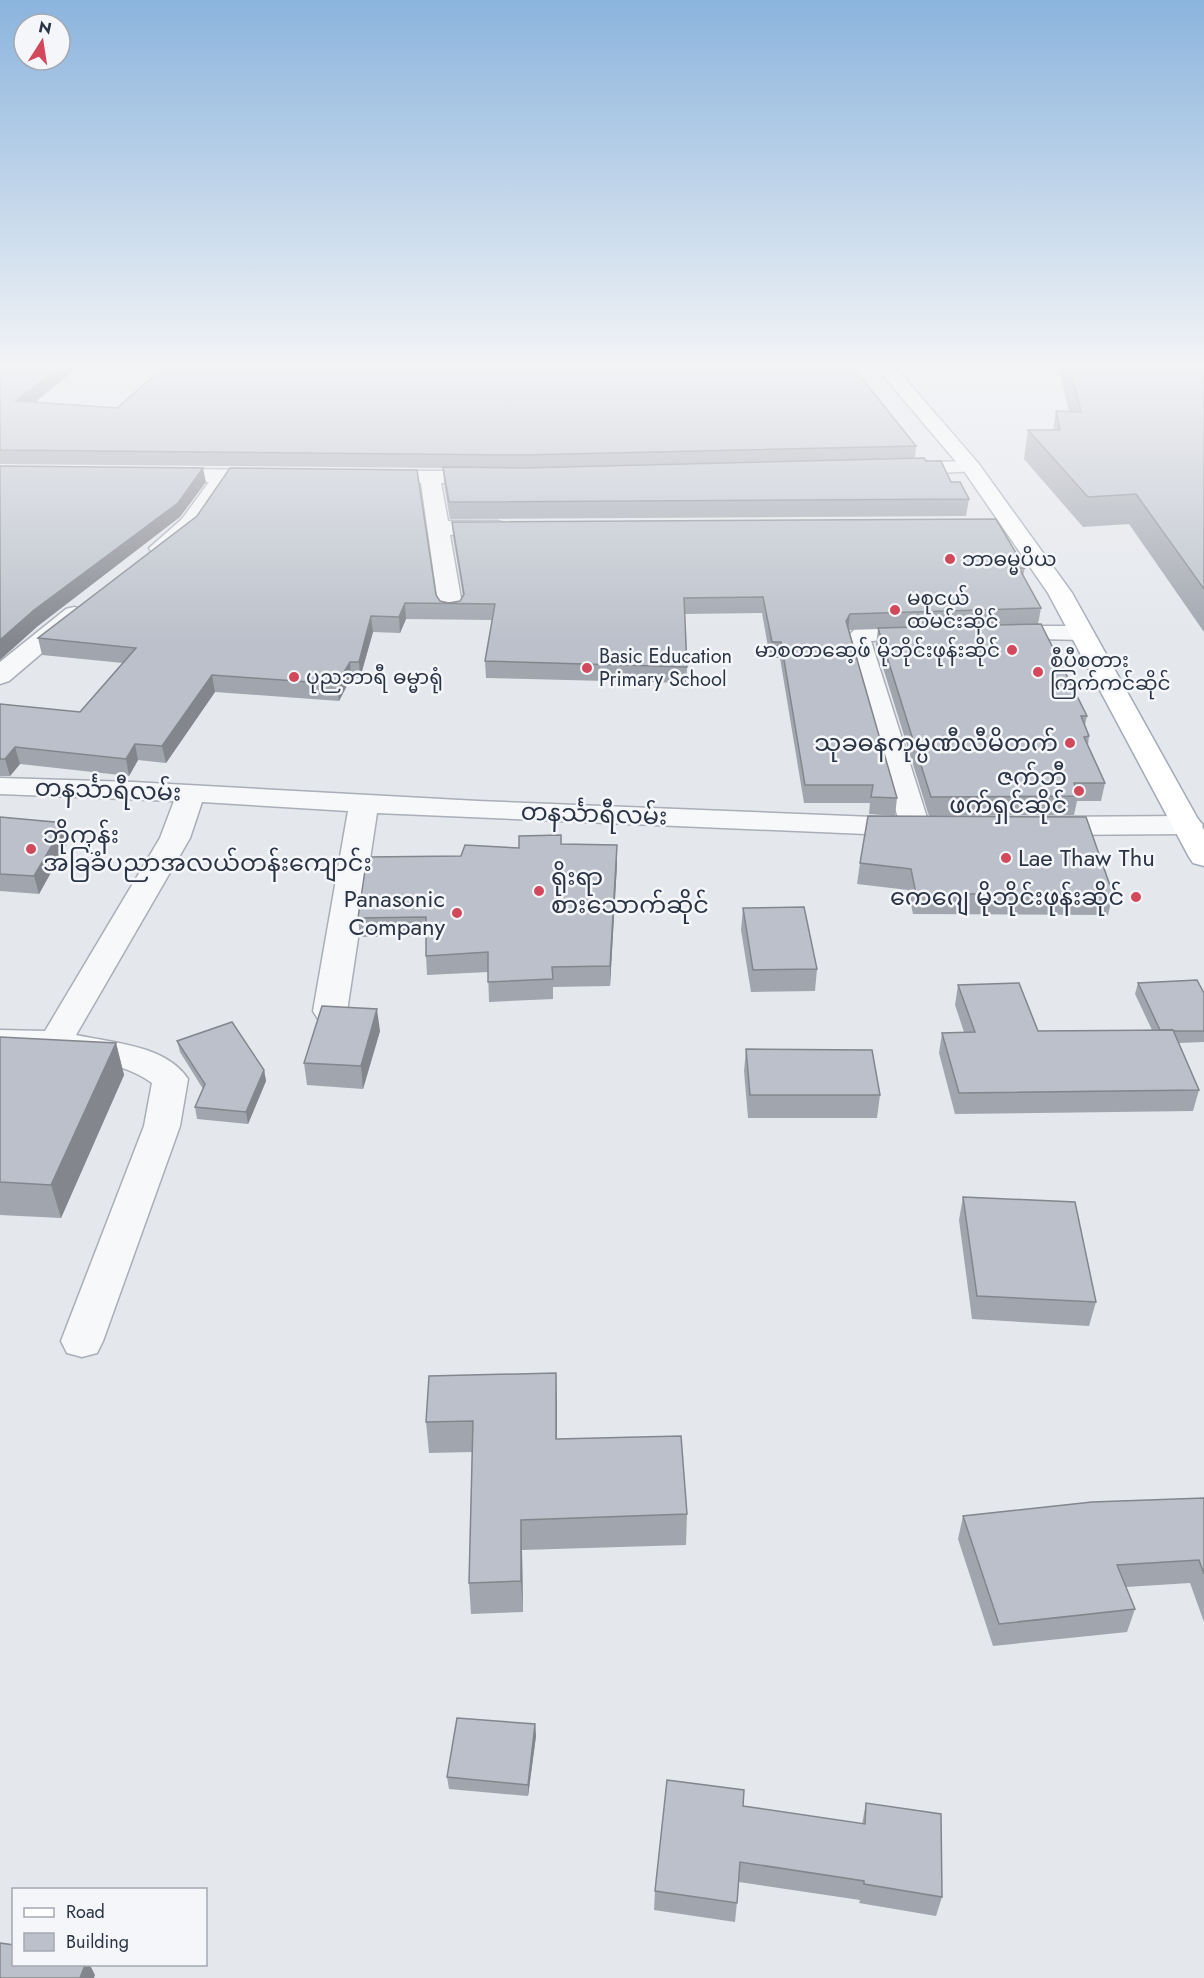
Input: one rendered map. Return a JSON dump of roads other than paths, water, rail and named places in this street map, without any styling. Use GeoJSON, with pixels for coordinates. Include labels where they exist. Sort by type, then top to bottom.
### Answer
{"type":"FeatureCollection","features":[{"type":"Feature","properties":{"kind":"main road"},"geometry":{"type":"LineString","coordinates":[[964,458],[1060,593],[1204,857]]}},
{"type":"Feature","properties":{"kind":"street"},"geometry":{"type":"LineString","coordinates":[[877,469],[971,467]]}},
{"type":"Feature","properties":{"kind":"street"},"geometry":{"type":"LineString","coordinates":[[141,474],[292,476]]}},
{"type":"Feature","properties":{"kind":"street"},"geometry":{"type":"LineString","coordinates":[[138,565],[190,524],[224,475]]}},
{"type":"Feature","properties":{"kind":"street"},"geometry":{"type":"LineString","coordinates":[[350,477],[512,477]]}},
{"type":"Feature","properties":{"kind":"street"},"geometry":{"type":"LineString","coordinates":[[430,477],[451,610]]}},
{"type":"Feature","properties":{"kind":"street"},"geometry":{"type":"LineString","coordinates":[[986,525],[1010,525]]}},
{"type":"Feature","properties":{"kind":"street"},"geometry":{"type":"LineString","coordinates":[[438,528],[522,528]]}},
{"type":"Feature","properties":{"kind":"street"},"geometry":{"type":"LineString","coordinates":[[0,676],[34,645],[93,599]]}},
{"type":"Feature","properties":{"kind":"street","name":"တနင်္သာရီလမ်း"},"geometry":{"type":"LineString","coordinates":[[0,786],[927,827],[858,638],[864,634],[944,633]]}},
{"type":"Feature","properties":{"kind":"street"},"geometry":{"type":"LineString","coordinates":[[978,633],[1081,633]]}},
{"type":"Feature","properties":{"kind":"street"},"geometry":{"type":"LineString","coordinates":[[55,1042],[175,838],[191,793]]}},
{"type":"Feature","properties":{"kind":"street"},"geometry":{"type":"LineString","coordinates":[[330,1011],[364,803]]}},
{"type":"Feature","properties":{"kind":"street"},"geometry":{"type":"LineString","coordinates":[[1022,826],[1188,825]]}},
{"type":"Feature","properties":{"kind":"street"},"geometry":{"type":"LineString","coordinates":[[0,1041],[55,1042],[149,1063],[170,1079],[162,1126],[82,1341]]}},
{"type":"Feature","properties":{"kind":"place","name":"ဘာဓမ္မပိယ"},"geometry":{"type":"Point","coordinates":[950,559]}},
{"type":"Feature","properties":{"kind":"place","name":"မစုငယ် ထမင်းဆိုင်"},"geometry":{"type":"Point","coordinates":[895,610]}},
{"type":"Feature","properties":{"kind":"place","name":"မာစတာဆေ့ဖ် မိုဘိုင်းဖုန်းဆိုင်"},"geometry":{"type":"Point","coordinates":[1012,650]}},
{"type":"Feature","properties":{"kind":"place","name":"Basic Education Primary School"},"geometry":{"type":"Point","coordinates":[587,668]}},
{"type":"Feature","properties":{"kind":"place","name":"စီပီစတား ကြက်ကင်ဆိုင်"},"geometry":{"type":"Point","coordinates":[1038,672]}},
{"type":"Feature","properties":{"kind":"place","name":"ပုညဘာရီ ဓမ္မာရုံ"},"geometry":{"type":"Point","coordinates":[294,677]}},
{"type":"Feature","properties":{"kind":"place","name":"သုခဓနကုမ္ပဏီလီမိတက်"},"geometry":{"type":"Point","coordinates":[1070,743]}},
{"type":"Feature","properties":{"kind":"place","name":"ဇက်ဘီ ဖက်ရှင်ဆိုင်"},"geometry":{"type":"Point","coordinates":[1079,791]}},
{"type":"Feature","properties":{"kind":"place","name":"ဘိုကုန်း အခြခံပညာအလယ်တန်းကျောင်း"},"geometry":{"type":"Point","coordinates":[31,849]}},
{"type":"Feature","properties":{"kind":"place","name":"Lae Thaw Thu"},"geometry":{"type":"Point","coordinates":[1006,858]}},
{"type":"Feature","properties":{"kind":"place","name":"ရိုးရာ စားသောက်ဆိုင်"},"geometry":{"type":"Point","coordinates":[539,891]}},
{"type":"Feature","properties":{"kind":"place","name":"ကေဂျေ မိုဘိုင်းဖုန်းဆိုင်"},"geometry":{"type":"Point","coordinates":[1136,897]}},
{"type":"Feature","properties":{"kind":"place","name":"Panasonic Company"},"geometry":{"type":"Point","coordinates":[457,913]}}]}
